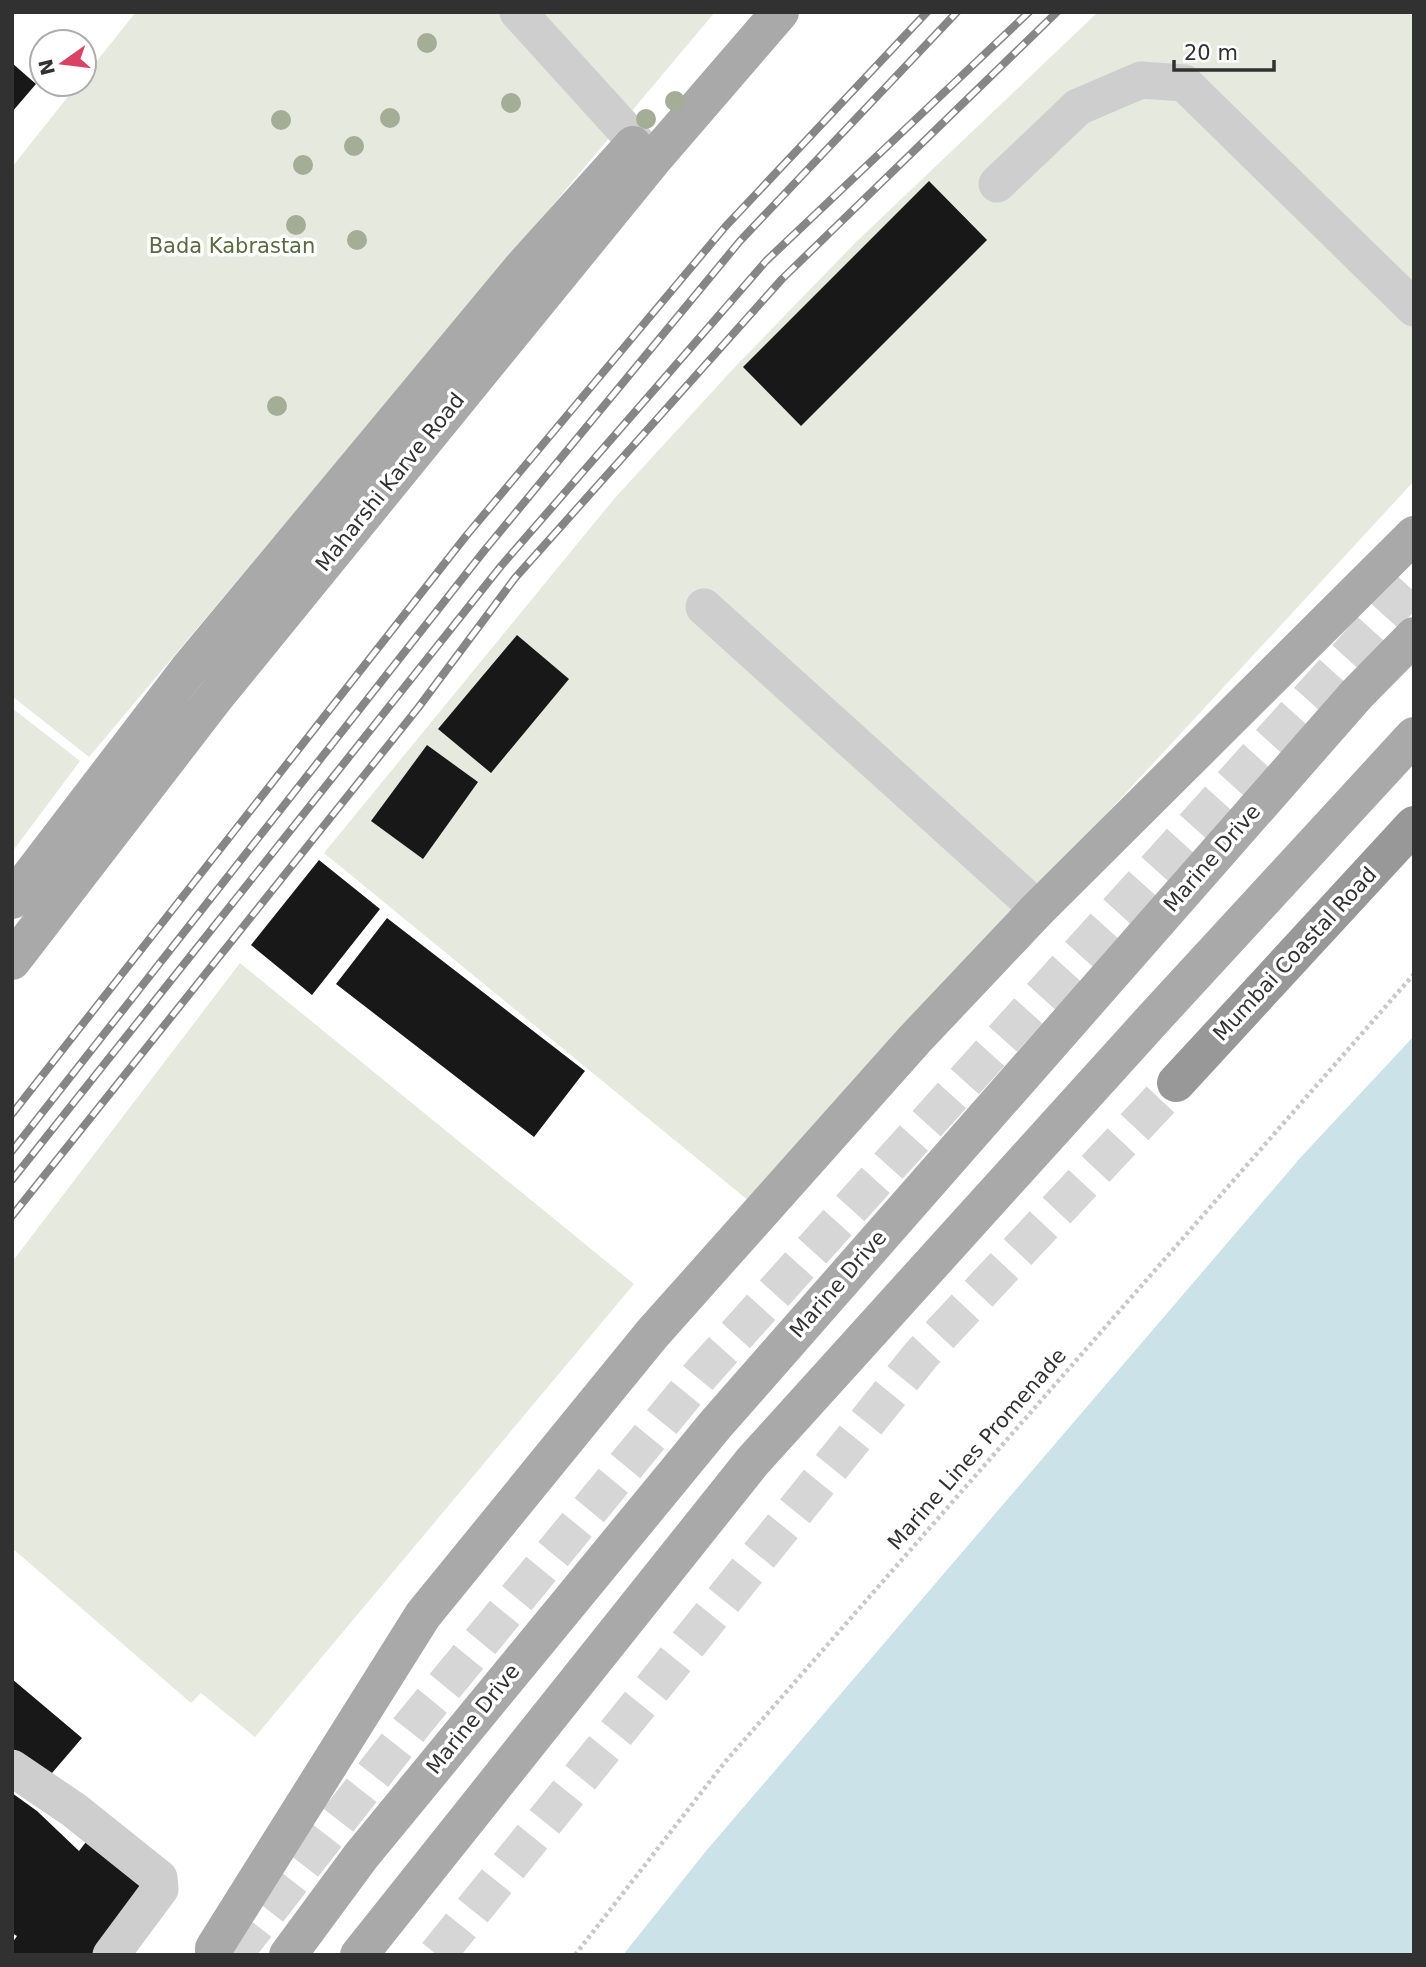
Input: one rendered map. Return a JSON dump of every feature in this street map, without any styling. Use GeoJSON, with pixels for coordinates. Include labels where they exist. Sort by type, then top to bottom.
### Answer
{"type":"FeatureCollection","features":[{"type":"Feature","properties":{"kind":"highway","name":"Mumbai Coastal Road"},"geometry":{"type":"LineString","coordinates":[[1176,1083],[1414,825]]}},
{"type":"Feature","properties":{"kind":"main road","name":"Maharshi Karve Road"},"geometry":{"type":"LineString","coordinates":[[12,900],[197,660],[523,267],[748,12]]}},
{"type":"Feature","properties":{"kind":"main road","name":"Maharshi Karve Road"},"geometry":{"type":"LineString","coordinates":[[12,961],[216,696],[655,157],[780,12]]}},
{"type":"Feature","properties":{"kind":"main road"},"geometry":{"type":"LineString","coordinates":[[214,1955],[214,1948],[423,1615],[652,1334],[915,1039],[1038,909],[1414,536]]}},
{"type":"Feature","properties":{"kind":"main road","name":"Marine Drive"},"geometry":{"type":"LineString","coordinates":[[288,1955],[361,1856],[716,1424],[1357,694],[1414,636]]}},
{"type":"Feature","properties":{"kind":"main road"},"geometry":{"type":"LineString","coordinates":[[359,1955],[752,1462],[1414,736]]}},
{"type":"Feature","properties":{"kind":"lane"},"geometry":{"type":"LineString","coordinates":[[518,12],[636,142]]}},
{"type":"Feature","properties":{"kind":"lane"},"geometry":{"type":"LineString","coordinates":[[996,184],[1079,107],[1141,80],[1184,83],[1414,308]]}},
{"type":"Feature","properties":{"kind":"lane"},"geometry":{"type":"LineString","coordinates":[[704,607],[1038,909]]}},
{"type":"Feature","properties":{"kind":"lane"},"geometry":{"type":"LineString","coordinates":[[12,1768],[74,1811],[159,1878],[160,1889],[111,1955]]}},
{"type":"Feature","properties":{"kind":"path","name":"Marine Lines Promenade"},"geometry":{"type":"LineString","coordinates":[[575,1955],[725,1762],[1414,974]]}},
{"type":"Feature","properties":{"kind":"green space","name":"Bada Kabrastan"},"geometry":{"type":"Polygon","coordinates":[[[136,12],[715,12],[89,757],[12,696],[12,167],[67,98],[98,98],[98,60],[136,12]]]}},
{"type":"Feature","properties":{"kind":"green space"},"geometry":{"type":"Polygon","coordinates":[[[1098,12],[1414,12],[1414,481],[749,1201],[324,853],[614,499],[733,369],[856,242],[1098,12]]]}},
{"type":"Feature","properties":{"kind":"green space"},"geometry":{"type":"Polygon","coordinates":[[[12,708],[80,761],[12,852],[12,708]]]}},
{"type":"Feature","properties":{"kind":"green space"},"geometry":{"type":"Polygon","coordinates":[[[240,963],[634,1284],[255,1737],[201,1693],[191,1703],[12,1548],[12,1262],[240,963]]]}},
{"type":"Feature","properties":{"kind":"water"},"geometry":{"type":"Polygon","coordinates":[[[1414,1036],[1414,1955],[623,1955],[706,1851],[1301,1157],[1414,1036]]]}},
{"type":"Feature","properties":{"kind":"building"},"geometry":{"type":"Polygon","coordinates":[[[12,63],[28,77],[28,93],[12,112],[12,63]]]}},
{"type":"Feature","properties":{"kind":"building"},"geometry":{"type":"Polygon","coordinates":[[[929,181],[987,240],[801,426],[743,367],[929,181]]]}},
{"type":"Feature","properties":{"kind":"building"},"geometry":{"type":"Polygon","coordinates":[[[517,635],[569,679],[491,773],[438,729],[517,635]]]}},
{"type":"Feature","properties":{"kind":"building"},"geometry":{"type":"Polygon","coordinates":[[[427,745],[478,782],[423,859],[371,821],[427,745]]]}},
{"type":"Feature","properties":{"kind":"building"},"geometry":{"type":"Polygon","coordinates":[[[319,860],[380,909],[312,995],[251,945],[319,860]]]}},
{"type":"Feature","properties":{"kind":"building"},"geometry":{"type":"Polygon","coordinates":[[[387,918],[585,1071],[534,1137],[336,984],[387,918]]]}},
{"type":"Feature","properties":{"kind":"building"},"geometry":{"type":"Polygon","coordinates":[[[12,1679],[82,1738],[46,1780],[12,1751],[12,1679]]]}},
{"type":"Feature","properties":{"kind":"building"},"geometry":{"type":"Polygon","coordinates":[[[12,1793],[37,1811],[79,1851],[89,1838],[150,1885],[96,1955],[12,1955],[12,1943],[17,1936],[12,1933],[12,1793]]]}},
{"type":"Feature","properties":{"kind":"tunnel"},"geometry":{"type":"LineString","coordinates":[[233,1955],[414,1723],[702,1373],[1414,583]]}},
{"type":"Feature","properties":{"kind":"tunnel"},"geometry":{"type":"LineString","coordinates":[[437,1955],[921,1355],[1176,1083]]}},
{"type":"Feature","properties":{"kind":"railway"},"geometry":{"type":"LineString","coordinates":[[12,1114],[466,536],[725,227],[927,12]]}},
{"type":"Feature","properties":{"kind":"railway"},"geometry":{"type":"LineString","coordinates":[[12,1151],[484,551],[740,241],[957,12]]}},
{"type":"Feature","properties":{"kind":"railway"},"geometry":{"type":"LineString","coordinates":[[12,1180],[501,566],[766,261],[1029,12]]}},
{"type":"Feature","properties":{"kind":"railway"},"geometry":{"type":"LineString","coordinates":[[12,1216],[418,708],[515,578],[782,279],[1057,12]]}}]}
